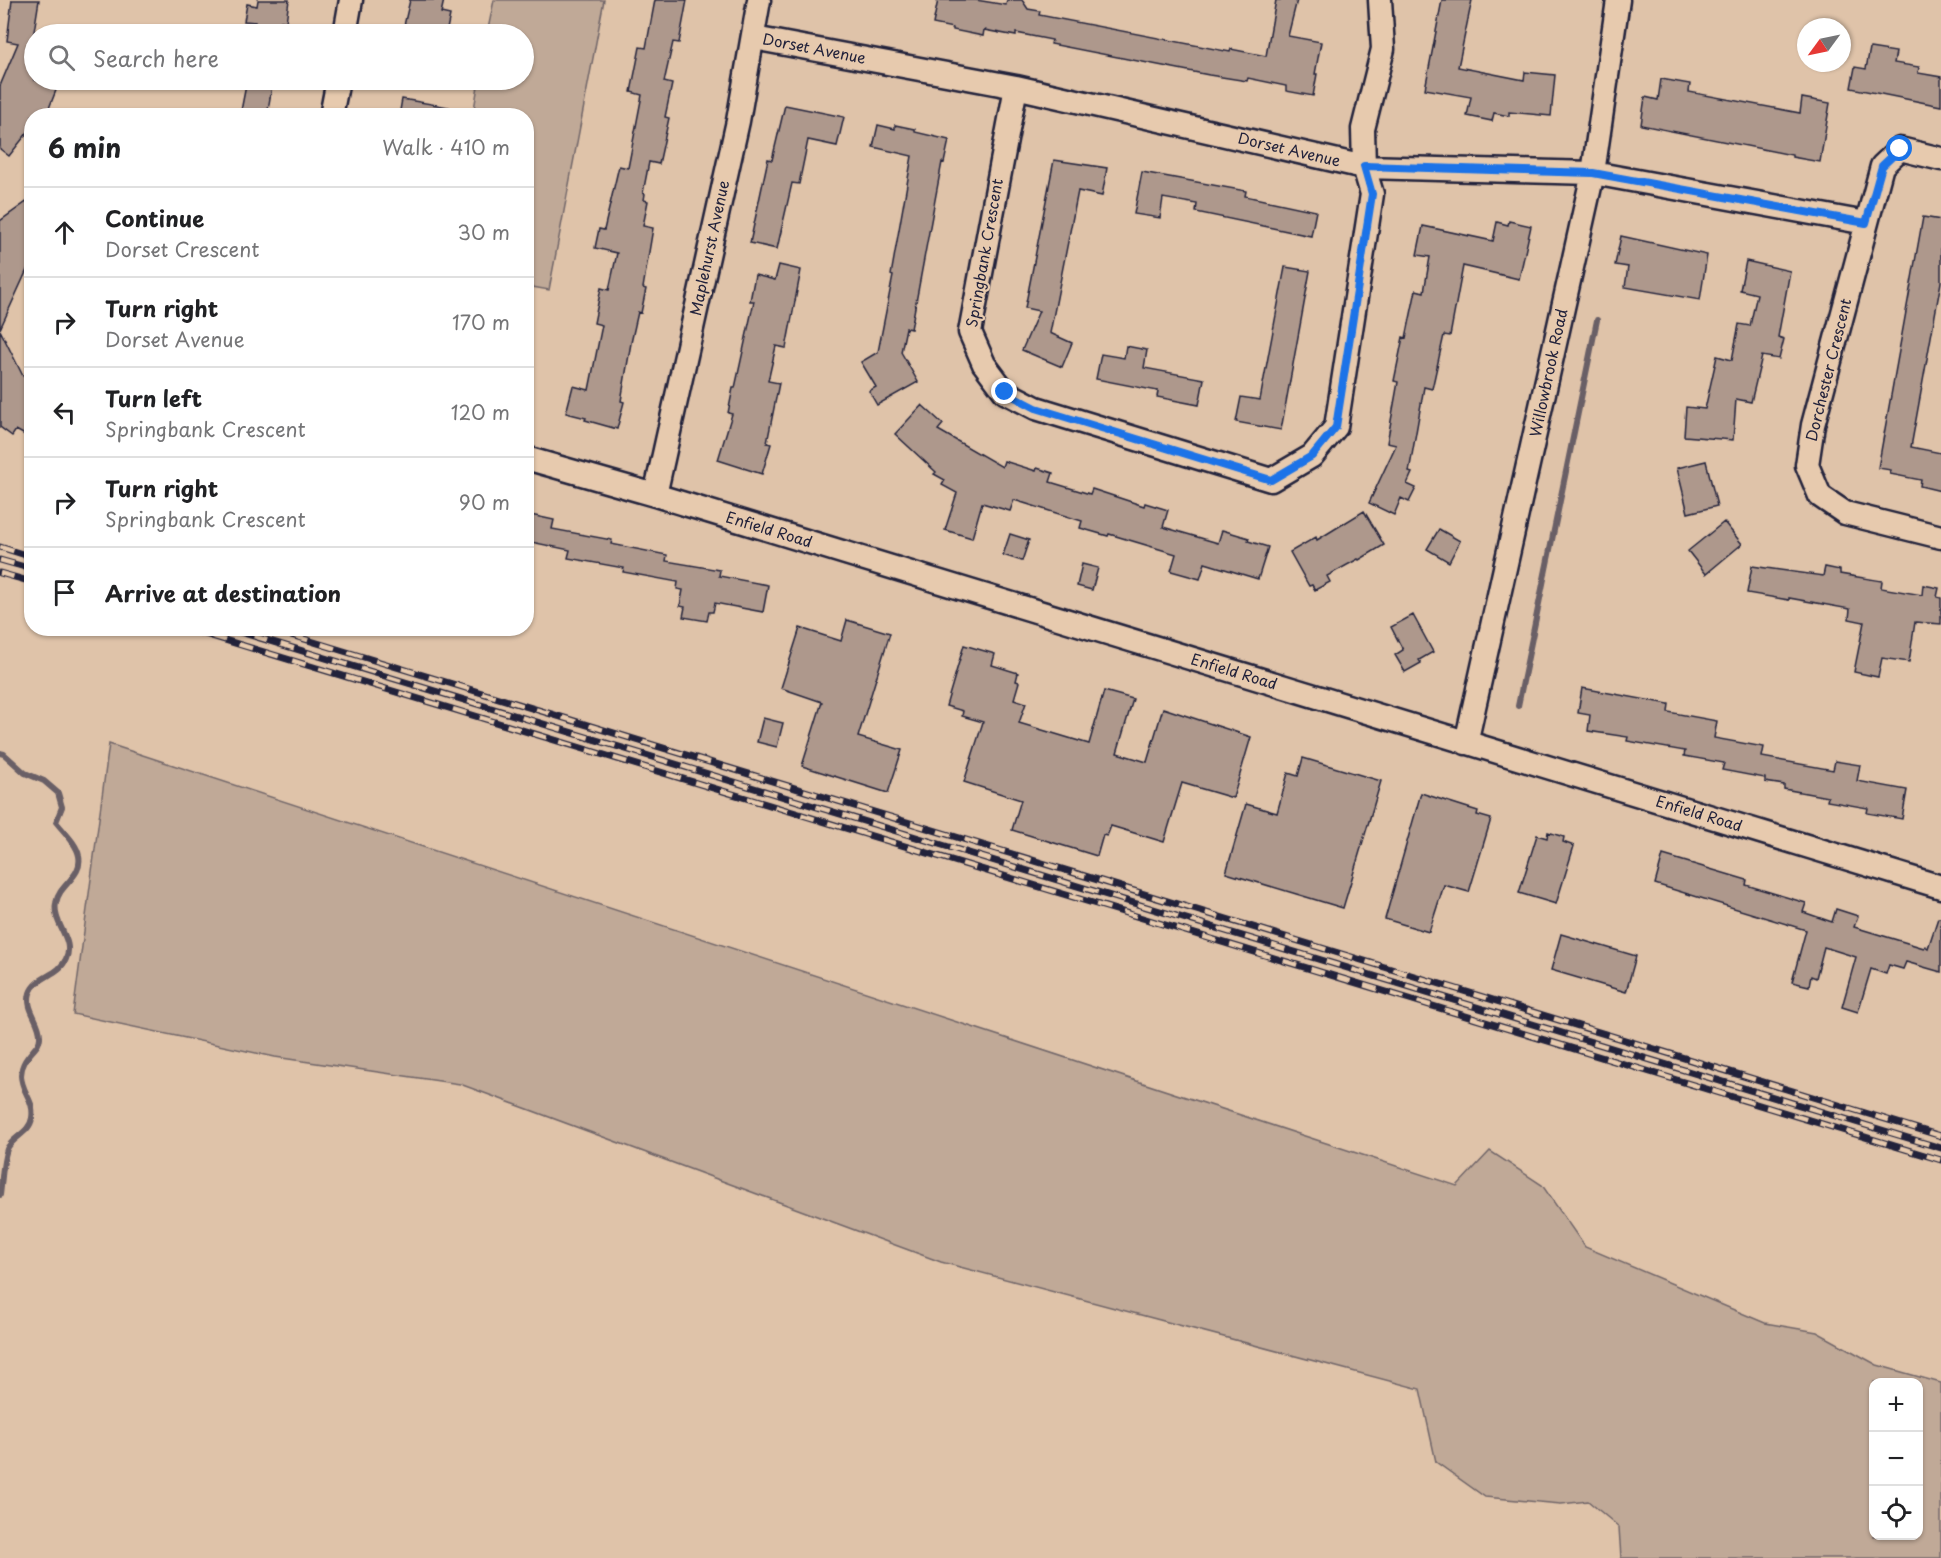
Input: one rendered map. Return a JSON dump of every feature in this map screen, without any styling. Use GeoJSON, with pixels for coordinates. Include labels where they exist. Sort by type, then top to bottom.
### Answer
{"type":"FeatureCollection","features":[{"type":"Feature","properties":{"kind":"street"},"geometry":{"type":"LineString","coordinates":[[347,24],[351,0]]}},
{"type":"Feature","properties":{"kind":"street","name":"Maplehurst Avenue"},"geometry":{"type":"LineString","coordinates":[[655,495],[738,121],[759,0]]}},
{"type":"Feature","properties":{"kind":"street","name":"Springbank Crescent"},"geometry":{"type":"LineString","coordinates":[[1016,87],[970,332],[984,364],[1005,392],[1036,408],[1271,480],[1312,456],[1336,427],[1372,194],[1364,166],[1363,129],[1383,49],[1380,0]]}},
{"type":"Feature","properties":{"kind":"street","name":"Willowbrook Road"},"geometry":{"type":"LineString","coordinates":[[1467,744],[1593,173],[1618,0]]}},
{"type":"Feature","properties":{"kind":"street","name":"Dorset Avenue"},"geometry":{"type":"LineString","coordinates":[[754,38],[1016,87],[1364,166],[1593,173],[1866,223]]}},
{"type":"Feature","properties":{"kind":"street"},"geometry":{"type":"LineString","coordinates":[[333,108],[336,90]]}},
{"type":"Feature","properties":{"kind":"street","name":"Dorchester Crescent"},"geometry":{"type":"LineString","coordinates":[[1941,159],[1900,149],[1882,166],[1813,425],[1807,465],[1820,496],[1845,513],[1941,537]]}},
{"type":"Feature","properties":{"kind":"street","name":"Enfield Road"},"geometry":{"type":"LineString","coordinates":[[534,460],[655,495],[1941,887]]}},
{"type":"Feature","properties":{"kind":"shaded area"},"geometry":{"type":"Polygon","coordinates":[[[494,0],[604,0],[549,290],[534,287],[534,108],[474,108],[477,90],[534,90],[534,24],[489,24],[494,0]]]}},
{"type":"Feature","properties":{"kind":"shaded area"},"geometry":{"type":"Polygon","coordinates":[[[109,744],[1457,1186],[1490,1151],[1542,1185],[1585,1247],[1765,1323],[1817,1332],[1877,1365],[1941,1383],[1941,1558],[1621,1558],[1619,1527],[1588,1501],[1561,1504],[1485,1497],[1436,1462],[1420,1389],[941,1262],[460,1084],[275,1057],[73,1014],[109,744]]]}},
{"type":"Feature","properties":{"kind":"building"},"geometry":{"type":"Polygon","coordinates":[[[12,0],[39,0],[35,24],[24,24],[24,90],[56,90],[49,108],[24,108],[24,137],[9,156],[0,149],[0,86],[18,43],[7,41],[12,0]]]}},
{"type":"Feature","properties":{"kind":"building"},"geometry":{"type":"Polygon","coordinates":[[[258,0],[289,0],[286,22],[255,24],[255,22],[244,21],[247,4],[257,6],[258,0]]]}},
{"type":"Feature","properties":{"kind":"building"},"geometry":{"type":"Polygon","coordinates":[[[410,0],[444,0],[441,13],[450,15],[448,24],[404,24],[410,0]]]}},
{"type":"Feature","properties":{"kind":"building"},"geometry":{"type":"Polygon","coordinates":[[[655,0],[687,0],[679,43],[673,42],[664,82],[672,84],[665,117],[669,118],[659,164],[649,162],[643,193],[645,194],[644,200],[648,201],[643,226],[653,228],[643,288],[646,289],[631,343],[621,401],[624,402],[617,429],[566,413],[573,386],[589,390],[602,325],[594,323],[601,288],[609,290],[617,253],[595,248],[599,229],[604,230],[619,166],[628,168],[642,95],[631,92],[640,47],[646,48],[655,0]]]}},
{"type":"Feature","properties":{"kind":"building"},"geometry":{"type":"Polygon","coordinates":[[[938,0],[976,0],[1006,5],[1007,0],[1022,0],[1028,9],[1040,11],[1039,15],[1230,52],[1231,49],[1266,56],[1276,0],[1297,0],[1288,36],[1321,42],[1313,96],[1286,91],[1286,86],[1248,78],[1247,81],[1209,75],[1051,44],[1052,40],[1016,33],[1016,36],[984,30],[983,36],[953,30],[953,28],[933,24],[938,0]]]}},
{"type":"Feature","properties":{"kind":"building"},"geometry":{"type":"Polygon","coordinates":[[[1442,0],[1472,0],[1458,67],[1524,80],[1525,72],[1555,75],[1551,116],[1509,112],[1509,116],[1494,113],[1492,121],[1467,116],[1471,97],[1425,89],[1442,0]]]}},
{"type":"Feature","properties":{"kind":"building"},"geometry":{"type":"Polygon","coordinates":[[[1870,48],[1896,52],[1894,63],[1919,67],[1918,73],[1941,77],[1941,106],[1851,88],[1855,67],[1866,69],[1870,48]]]}},
{"type":"Feature","properties":{"kind":"building"},"geometry":{"type":"Polygon","coordinates":[[[1661,79],[1690,84],[1689,92],[1800,113],[1802,98],[1830,103],[1820,162],[1641,125],[1645,97],[1658,100],[1661,79]]]}},
{"type":"Feature","properties":{"kind":"building"},"geometry":{"type":"Polygon","coordinates":[[[245,90],[271,90],[268,108],[242,108],[245,90]]]}},
{"type":"Feature","properties":{"kind":"building"},"geometry":{"type":"Polygon","coordinates":[[[402,99],[449,107],[449,108],[400,108],[402,99]]]}},
{"type":"Feature","properties":{"kind":"building"},"geometry":{"type":"Polygon","coordinates":[[[785,105],[844,117],[837,146],[808,140],[799,184],[792,183],[777,249],[750,243],[768,159],[772,160],[785,105]]]}},
{"type":"Feature","properties":{"kind":"building"},"geometry":{"type":"Polygon","coordinates":[[[878,125],[895,129],[895,125],[915,129],[915,132],[949,140],[944,163],[942,162],[911,329],[906,328],[901,352],[918,382],[877,405],[869,391],[876,387],[861,362],[878,352],[912,156],[873,147],[878,125]]]}},
{"type":"Feature","properties":{"kind":"building"},"geometry":{"type":"Polygon","coordinates":[[[1054,160],[1107,168],[1102,196],[1078,191],[1050,333],[1072,343],[1062,367],[1022,350],[1039,311],[1025,308],[1054,160]]]}},
{"type":"Feature","properties":{"kind":"building"},"geometry":{"type":"Polygon","coordinates":[[[1142,172],[1246,191],[1245,196],[1316,211],[1311,236],[1196,212],[1197,204],[1163,198],[1160,218],[1134,214],[1142,172]]]}},
{"type":"Feature","properties":{"kind":"building"},"geometry":{"type":"Polygon","coordinates":[[[24,204],[24,276],[0,329],[0,221],[24,204]]]}},
{"type":"Feature","properties":{"kind":"building"},"geometry":{"type":"Polygon","coordinates":[[[1923,217],[1941,220],[1941,282],[1911,447],[1941,453],[1941,491],[1920,486],[1921,480],[1890,474],[1891,470],[1878,468],[1923,217]]]}},
{"type":"Feature","properties":{"kind":"building"},"geometry":{"type":"Polygon","coordinates":[[[1509,221],[1531,226],[1519,279],[1463,266],[1450,336],[1444,335],[1432,389],[1424,387],[1409,472],[1412,473],[1407,484],[1416,488],[1409,502],[1401,498],[1394,515],[1369,503],[1396,445],[1387,443],[1398,382],[1394,381],[1416,290],[1424,292],[1430,257],[1417,255],[1423,226],[1493,241],[1497,222],[1508,225],[1509,221]]]}},
{"type":"Feature","properties":{"kind":"building"},"geometry":{"type":"Polygon","coordinates":[[[1621,236],[1707,255],[1700,300],[1625,287],[1628,267],[1615,265],[1621,236]]]}},
{"type":"Feature","properties":{"kind":"building"},"geometry":{"type":"Polygon","coordinates":[[[1746,261],[1790,271],[1778,337],[1784,339],[1779,359],[1762,356],[1751,402],[1736,399],[1733,440],[1684,436],[1686,407],[1705,409],[1717,356],[1732,360],[1739,324],[1750,326],[1757,294],[1740,290],[1746,261]]]}},
{"type":"Feature","properties":{"kind":"building"},"geometry":{"type":"Polygon","coordinates":[[[779,265],[801,270],[786,348],[776,346],[768,381],[779,383],[767,443],[771,444],[762,474],[718,460],[732,414],[728,413],[754,301],[750,301],[755,275],[775,280],[779,265]]]}},
{"type":"Feature","properties":{"kind":"building"},"geometry":{"type":"Polygon","coordinates":[[[1285,267],[1310,271],[1281,430],[1236,422],[1241,397],[1260,400],[1285,267]]]}},
{"type":"Feature","properties":{"kind":"building"},"geometry":{"type":"Polygon","coordinates":[[[0,330],[24,377],[24,434],[16,430],[12,436],[0,427],[0,330]]]}},
{"type":"Feature","properties":{"kind":"building"},"geometry":{"type":"Polygon","coordinates":[[[1126,346],[1147,350],[1144,368],[1204,379],[1199,405],[1157,397],[1158,391],[1096,379],[1101,354],[1124,358],[1126,346]]]}},
{"type":"Feature","properties":{"kind":"building"},"geometry":{"type":"Polygon","coordinates":[[[922,405],[943,424],[938,430],[1002,467],[1004,461],[1036,471],[1037,468],[1053,473],[1050,482],[1090,494],[1092,489],[1144,506],[1145,503],[1168,510],[1163,527],[1218,543],[1222,530],[1249,538],[1248,541],[1268,547],[1258,579],[1205,563],[1200,579],[1171,571],[1176,554],[1080,528],[1082,521],[1014,500],[1010,511],[982,503],[972,538],[945,530],[957,493],[942,485],[945,480],[934,474],[936,472],[895,434],[922,405]]]}},
{"type":"Feature","properties":{"kind":"building"},"geometry":{"type":"Polygon","coordinates":[[[1706,461],[1717,506],[1688,513],[1677,468],[1706,461]]]}},
{"type":"Feature","properties":{"kind":"building"},"geometry":{"type":"Polygon","coordinates":[[[1364,511],[1384,545],[1327,576],[1330,582],[1315,590],[1312,585],[1309,586],[1290,552],[1316,537],[1317,540],[1364,511]]]}},
{"type":"Feature","properties":{"kind":"building"},"geometry":{"type":"Polygon","coordinates":[[[534,516],[554,520],[552,529],[612,540],[611,544],[667,555],[666,561],[720,570],[719,576],[768,585],[763,612],[715,603],[713,612],[709,612],[707,621],[683,617],[685,607],[680,606],[683,590],[677,589],[678,582],[623,572],[624,568],[568,558],[570,550],[534,543],[534,516]]]}},
{"type":"Feature","properties":{"kind":"building"},"geometry":{"type":"Polygon","coordinates":[[[1724,522],[1742,544],[1706,574],[1688,551],[1724,522]]]}},
{"type":"Feature","properties":{"kind":"building"},"geometry":{"type":"Polygon","coordinates":[[[1439,529],[1460,541],[1449,562],[1427,549],[1439,529]]]}},
{"type":"Feature","properties":{"kind":"building"},"geometry":{"type":"Polygon","coordinates":[[[1010,534],[1029,540],[1022,561],[1003,555],[1010,534]]]}},
{"type":"Feature","properties":{"kind":"building"},"geometry":{"type":"Polygon","coordinates":[[[1082,564],[1098,568],[1092,590],[1077,586],[1082,564]]]}},
{"type":"Feature","properties":{"kind":"building"},"geometry":{"type":"Polygon","coordinates":[[[1752,566],[1823,576],[1825,567],[1840,570],[1840,574],[1882,581],[1881,588],[1922,595],[1923,585],[1939,588],[1937,597],[1941,598],[1941,624],[1915,622],[1909,662],[1882,658],[1878,677],[1854,672],[1864,622],[1849,619],[1850,609],[1747,593],[1752,566]]]}},
{"type":"Feature","properties":{"kind":"building"},"geometry":{"type":"Polygon","coordinates":[[[1413,615],[1433,652],[1419,660],[1421,663],[1405,672],[1395,655],[1403,650],[1391,627],[1413,615]]]}},
{"type":"Feature","properties":{"kind":"building"},"geometry":{"type":"Polygon","coordinates":[[[847,620],[890,633],[858,737],[902,750],[888,793],[802,766],[822,702],[781,688],[800,628],[841,641],[847,620]]]}},
{"type":"Feature","properties":{"kind":"building"},"geometry":{"type":"Polygon","coordinates":[[[964,645],[995,654],[992,665],[1018,673],[1016,681],[1019,682],[1014,699],[1026,703],[1019,723],[1089,744],[1104,691],[1133,699],[1117,753],[1147,762],[1163,708],[1251,737],[1233,798],[1182,783],[1164,842],[1111,826],[1107,836],[1103,835],[1097,856],[1012,830],[1021,800],[964,782],[983,722],[962,716],[963,711],[946,706],[964,645]]]}},
{"type":"Feature","properties":{"kind":"building"},"geometry":{"type":"Polygon","coordinates":[[[1582,688],[1669,704],[1668,712],[1717,721],[1714,738],[1764,747],[1762,757],[1833,770],[1835,761],[1860,765],[1857,781],[1907,790],[1902,819],[1867,813],[1868,808],[1827,801],[1828,797],[1784,789],[1784,785],[1765,782],[1765,778],[1722,770],[1724,763],[1684,756],[1685,751],[1627,741],[1628,737],[1588,731],[1590,715],[1578,713],[1582,688]]]}},
{"type":"Feature","properties":{"kind":"building"},"geometry":{"type":"Polygon","coordinates":[[[763,718],[783,723],[777,747],[757,742],[763,718]]]}},
{"type":"Feature","properties":{"kind":"building"},"geometry":{"type":"Polygon","coordinates":[[[1303,758],[1381,781],[1343,908],[1226,873],[1246,804],[1277,813],[1288,773],[1298,776],[1303,758]]]}},
{"type":"Feature","properties":{"kind":"building"},"geometry":{"type":"Polygon","coordinates":[[[1421,793],[1478,811],[1477,815],[1491,819],[1469,892],[1444,885],[1429,932],[1385,919],[1421,793]]]}},
{"type":"Feature","properties":{"kind":"building"},"geometry":{"type":"Polygon","coordinates":[[[1548,832],[1564,837],[1563,842],[1574,846],[1556,904],[1519,893],[1537,835],[1547,838],[1548,832]]]}},
{"type":"Feature","properties":{"kind":"building"},"geometry":{"type":"Polygon","coordinates":[[[1663,855],[1747,880],[1746,885],[1806,903],[1803,912],[1832,922],[1836,909],[1858,916],[1854,927],[1924,948],[1925,946],[1928,948],[1938,918],[1941,918],[1941,972],[1906,962],[1903,969],[1889,965],[1886,974],[1871,969],[1858,1012],[1842,1007],[1856,957],[1824,947],[1816,978],[1811,976],[1809,986],[1792,982],[1806,930],[1655,884],[1663,855]]]}},
{"type":"Feature","properties":{"kind":"building"},"geometry":{"type":"Polygon","coordinates":[[[1561,934],[1636,956],[1626,992],[1551,970],[1561,934]]]}},
{"type":"Feature","properties":{"kind":"waterway"},"geometry":{"type":"LineString","coordinates":[[1518,706],[1597,320]]}},
{"type":"Feature","properties":{"kind":"waterway"},"geometry":{"type":"LineString","coordinates":[[0,753],[25,773],[44,781],[58,793],[62,807],[56,822],[70,838],[79,856],[78,870],[61,891],[56,903],[57,918],[68,945],[66,959],[63,965],[37,983],[30,993],[29,1005],[38,1025],[40,1041],[25,1062],[21,1075],[32,1106],[32,1118],[25,1131],[7,1149],[0,1195]]}},
{"type":"Feature","properties":{"kind":"railway"},"geometry":{"type":"LineString","coordinates":[[0,547],[24,554]]}},
{"type":"Feature","properties":{"kind":"railway"},"geometry":{"type":"LineString","coordinates":[[0,560],[24,567]]}},
{"type":"Feature","properties":{"kind":"railway"},"geometry":{"type":"LineString","coordinates":[[0,573],[24,580]]}},
{"type":"Feature","properties":{"kind":"railway"},"geometry":{"type":"LineString","coordinates":[[211,636],[1941,1160]]}},
{"type":"Feature","properties":{"kind":"railway"},"geometry":{"type":"LineString","coordinates":[[253,636],[1941,1148]]}},
{"type":"Feature","properties":{"kind":"railway"},"geometry":{"type":"LineString","coordinates":[[294,636],[1941,1136]]}},
{"type":"Feature","properties":{"kind":"route"},"geometry":{"type":"LineString","coordinates":[[1005,392],[1036,408],[1271,480],[1312,456],[1336,427],[1372,194],[1364,166],[1593,173],[1866,223],[1882,166],[1900,149]]}}]}
